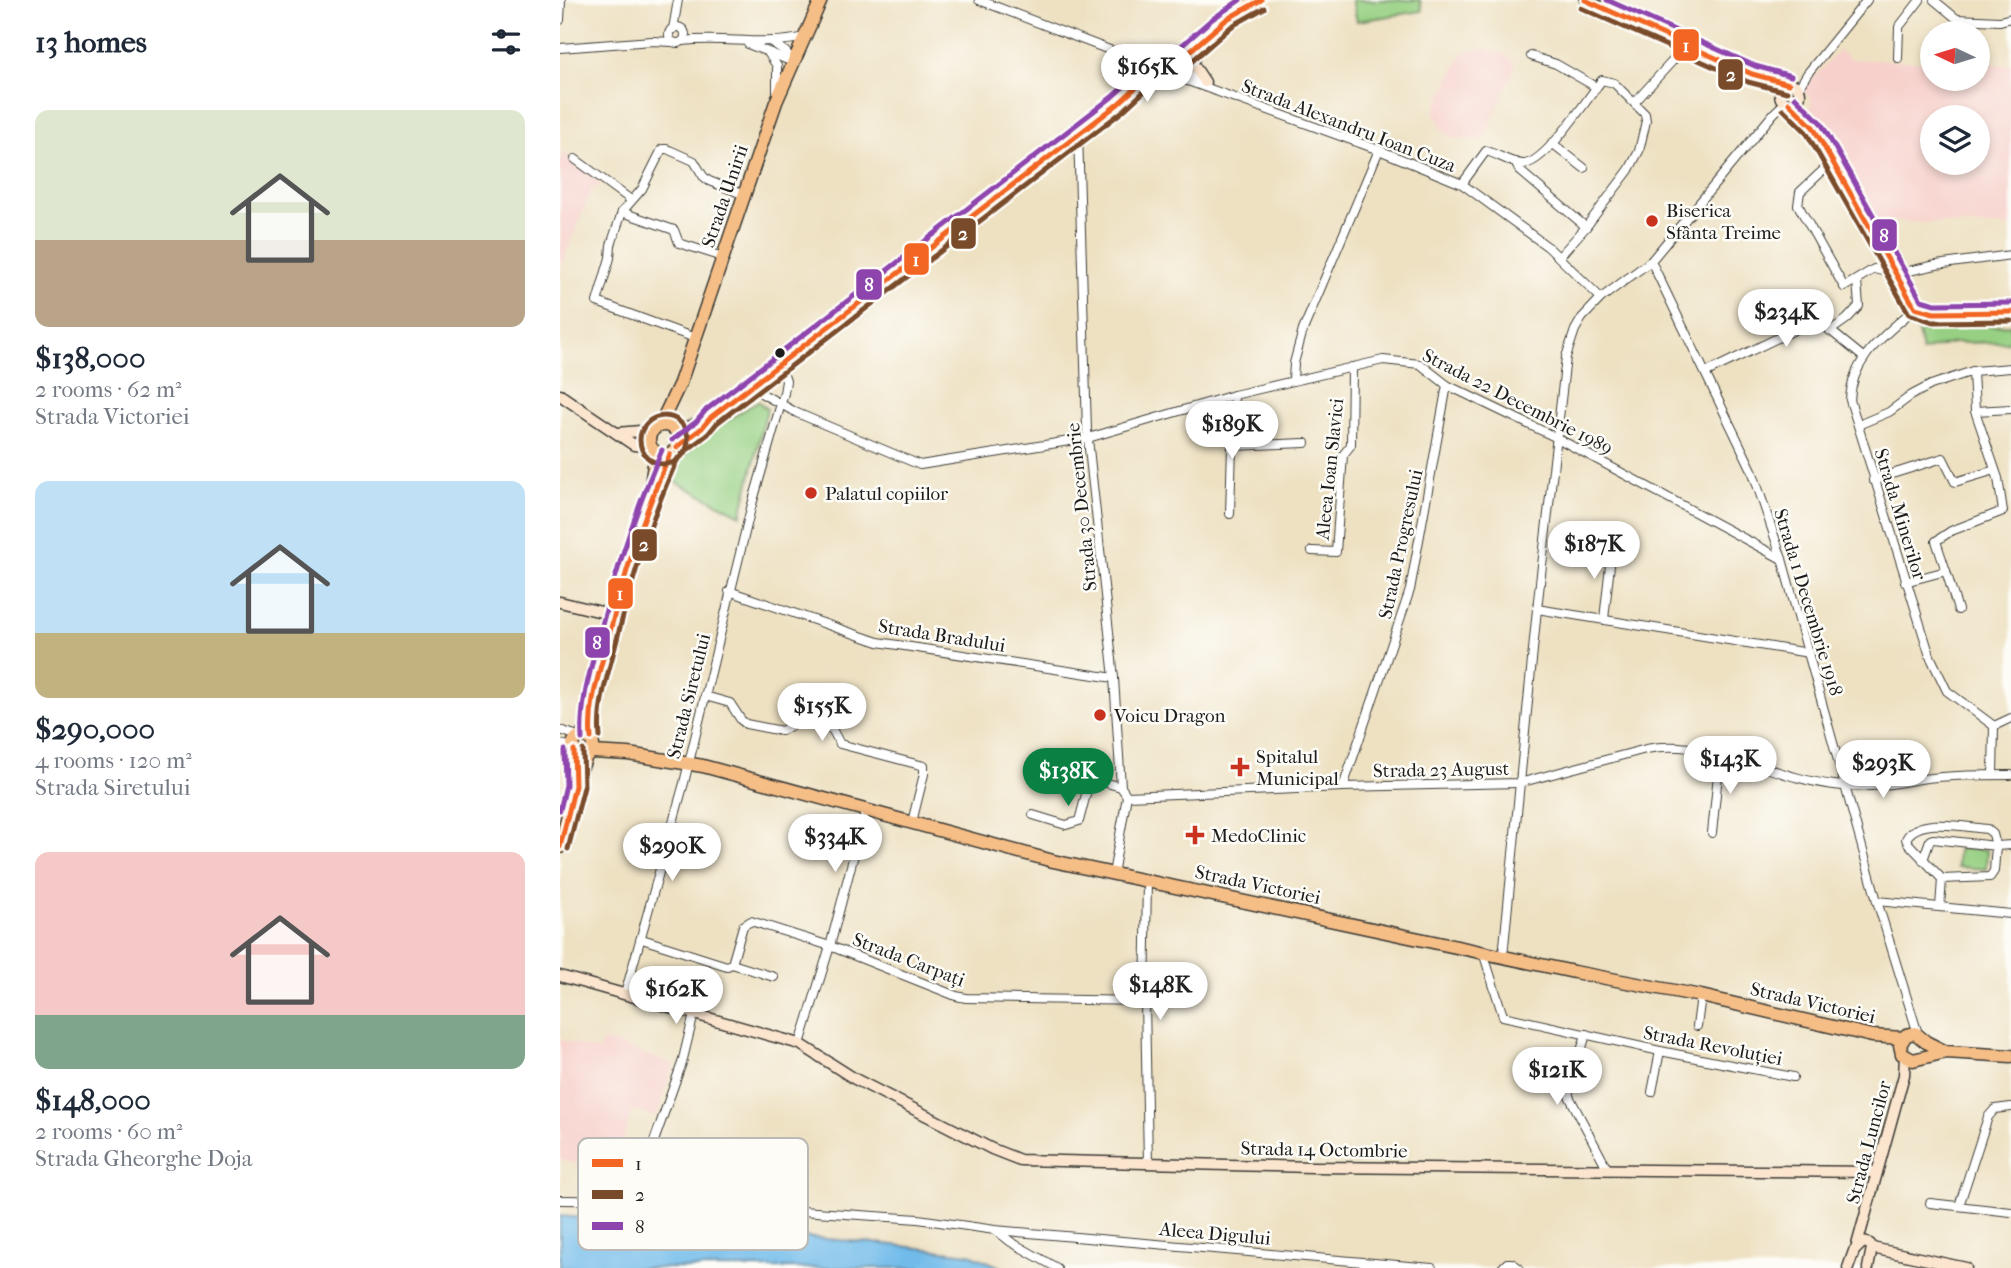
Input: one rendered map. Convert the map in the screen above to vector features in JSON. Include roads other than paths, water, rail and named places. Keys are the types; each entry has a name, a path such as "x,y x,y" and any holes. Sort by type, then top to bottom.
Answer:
{"main road":[{"name":"Strada Unirii","path":"560,847 575,786 581,745 614,615 649,497 654,450 649,439 665,428 776,102 821,0"},
{"path":"1157,68 1175,65 1213,29 1251,2 1261,0"},
{"path":"1586,0 1752,74 1789,95 1813,127 1915,308 1934,313 2011,312"},
{"path":"560,395 634,445 673,451 702,428 711,417 1118,104 1157,68 1175,65 1213,29"},
{"path":"1198,46 1193,64 1205,82"},
{"path":"617,433 691,426 711,417"},
{"name":"Strada Unirii","path":"649,497 679,438 665,428"},
{"path":"560,602 614,615"},
{"name":"Strada Victoriei","path":"581,745 737,774 1024,855 1701,996 1913,1046 1946,1052 2011,1056"},
{"name":"Strada 14 Octombrie","path":"561,976 800,1044 855,1079 1009,1158 1148,1164 1877,1172"},
{"name":"Strada Luncilor","path":"1866,1245 1865,1218 1913,1046"},
{"path":"1866,1245 1966,1268"},
{"path":"1866,1245 1869,1266"},
{"path":"1848,1268 1866,1245"},
{"path":"1869,1266 1877,1258 1895,1252"}],"street":[{"path":"560,20 561,0"},
{"path":"677,34 678,0"},
{"path":"979,0 1157,68"},
{"path":"1503,956 1537,609 1566,357 1578,323 1601,298 1651,261 1867,0"},
{"path":"1898,58 1899,27 1920,0"},
{"path":"1934,0 1957,19 2000,21 2011,18"},
{"path":"560,48 652,41 677,34 742,42 804,37"},
{"path":"769,41 786,52 793,62"},
{"path":"742,42 793,62"},
{"path":"1635,102 1688,45"},
{"path":"767,51 773,58 778,74 776,102"},
{"path":"1531,56 1556,64 1596,87"},
{"name":"Strada Alexandru Ioan Cuza","path":"1175,65 1205,82 1213,91"},
{"name":"Strada Alexandru Ioan Cuza","path":"1175,65 1213,91 1380,150 1462,184 1559,257 1601,298"},
{"path":"1462,184 1486,151 1515,162 1527,164 1533,161 1552,143 1602,80 1610,81 1645,114 1646,121 1636,160 1586,227 1559,257"},
{"name":"Strada 30 Decembrie","path":"1078,133 1088,438 1114,678 1121,788"},
{"path":"1552,143 1584,168"},
{"path":"695,338 597,302 622,212 642,190 662,149 694,161 709,181 745,195"},
{"path":"1293,380 1303,330 1380,150"},
{"path":"575,159 631,200"},
{"path":"1515,162 1519,170 1586,227"},
{"path":"1832,162 1800,192 1798,205 1844,287 1874,269 1895,274 1936,265 2011,255"},
{"path":"622,212 674,230 679,243 723,257"},
{"name":"Strada 1 Decembrie 1918","path":"1651,261 1707,372 1752,470 1782,559 1909,1007 1913,1046"},
{"path":"1830,331 1859,306 1857,281"},
{"name":"Strada Minerilor","path":"1915,308 1863,357 1851,389 1850,400 1930,656 1947,691 1994,726"},
{"path":"1707,372 1811,322 1821,323 1863,357"},
{"name":"Strada 22 Decembrie 1989","path":"750,387 780,405 920,465 1088,438 1234,395 1383,360 1420,364 1447,384 1557,438 1782,559"},
{"path":"780,364 786,381 780,405"},
{"name":"Aleea Ioan Slavici","path":"1312,551 1336,552 1343,455 1351,445 1352,367"},
{"path":"1858,425 1889,412 1931,385 1973,372 2011,368"},
{"path":"1958,610 1936,541 1951,531 2003,512 1995,470 1975,411 1973,372"},
{"name":"Strada Progresului","path":"1343,787 1410,590 1447,384"},
{"path":"1230,514 1234,395"},
{"name":"Strada Siretului","path":"625,995 688,764 729,591 780,405"},
{"path":"1975,411 2011,409"},
{"name":"Aleea Ioan Slavici","path":"1232,446 1306,443"},
{"path":"1873,480 1943,458 1955,482 1995,470"},
{"path":"1604,619 1612,547"},
{"path":"1905,582 1946,572"},
{"name":"Strada Bradului","path":"729,591 878,642 1114,678"},
{"path":"1537,609 1809,653"},
{"path":"705,695 730,703 741,720 747,724 782,731 798,721 804,721 832,729 840,744 924,766 912,822"},
{"path":"1993,775 1994,726 2011,718"},
{"name":"Strada Victoriei","path":"560,730 581,745"},
{"name":"Strada 23 August","path":"1127,796 1520,783 1658,747 1698,750 1828,784 1846,786 2011,775"},
{"path":"1712,833 1720,755"},
{"path":"1052,768 1121,788 1127,796 1114,874"},
{"name":"Strada 23 August","path":"1843,771 1884,774 1914,780"},
{"path":"1033,815 1066,825 1079,821 1090,779"},
{"path":"800,1044 830,946 866,809"},
{"path":"1922,825 1987,829 1993,834 1996,846 1994,871 1990,877 1942,879 1906,839 1910,832 1922,825"},
{"path":"1923,860 1930,840 1933,839 1996,846 2011,845"},
{"path":"1940,907 1942,879"},
{"path":"1147,881 1145,1001 1148,1164"},
{"path":"1877,901 2011,914"},
{"name":"Strada Carpați","path":"732,964 743,926 751,921 830,946 956,996 1145,1001"},
{"path":"642,939 723,966 732,964 774,977"},
{"name":"Strada Revoluției","path":"1483,952 1503,1016 1793,1077"},
{"path":"1697,1026 1701,996"},
{"path":"655,1138 682,1063 694,1014"},
{"path":"1586,1034 1580,1058 1569,1083 1569,1096 1608,1170"},
{"path":"1652,1092 1660,1051"},
{"path":"1959,1206 1981,1131 1988,1117 1995,1109 2011,1107"},
{"name":"Aleea Digului","path":"560,1200 578,1200"},
{"path":"1930,1203 2011,1212"},
{"name":"Aleea Digului","path":"808,1212 918,1219 995,1230 1432,1268"},
{"name":"Aleea Digului","path":"995,1230 1056,1268"},
{"path":"1501,1268 1507,1263 1519,1267"}],"water":[{"path":"560,1216 578,1218 578,1250 808,1250 808,1237 970,1254 1003,1268 560,1268"}],"place":[{"name":"Biserica Sfânta Treime","path":"1652,221"},
{"name":"Palatul copiilor","path":"811,493"},
{"name":"Voicu Dragon","path":"1100,715"},
{"name":"Spitalul Municipal","path":"1240,767"},
{"name":"MedoClinic","path":"1195,835"}]}
